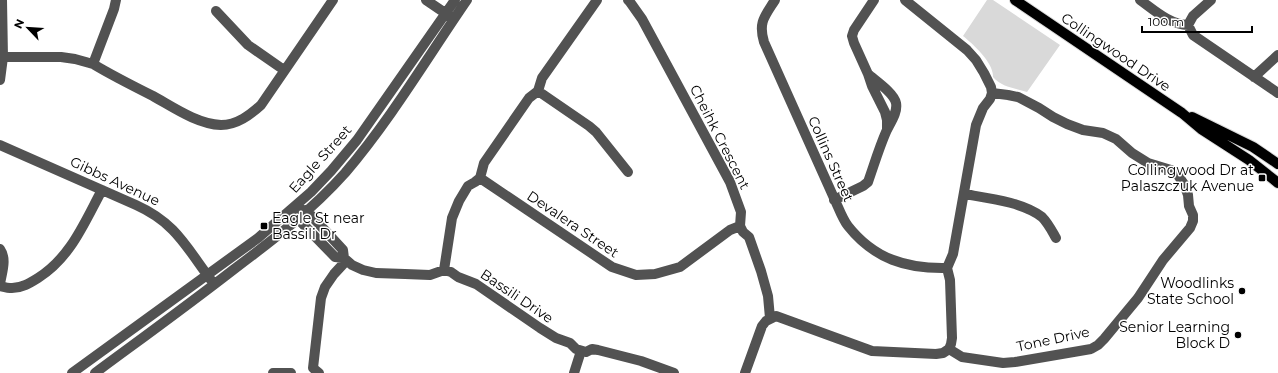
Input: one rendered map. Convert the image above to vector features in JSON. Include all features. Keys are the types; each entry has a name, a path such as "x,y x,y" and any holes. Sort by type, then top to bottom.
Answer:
{"main road":[{"name":"Collingwood Drive","path":"1015,0 1182,112 1201,128 1249,160 1278,183"},
{"name":"Collingwood Drive","path":"1182,112 1253,147 1278,164"}],"street":[{"path":"0,80 3,57 2,0"},
{"path":"93,64 116,0"},
{"path":"3,57 61,57 93,64 196,119 223,125 233,123 252,114 261,105 333,0"},
{"path":"426,0 450,16"},
{"name":"Eagle Street","path":"95,373 268,244 307,211 344,174 409,87 450,16 455,0"},
{"name":"Eagle Street","path":"72,373 258,238 311,192 357,140 450,16 468,0"},
{"path":"294,208 298,219 335,257 345,260 363,270 376,273 430,275 444,270 452,218 459,201 468,186 480,178 484,163 528,98 538,91 542,78 594,2 597,0"},
{"name":"Cheihk Crescent","path":"628,0 642,18 730,182 741,212 740,226"},
{"name":"Collins Street","path":"775,0 762,23 761,32 764,42 834,200 847,225 863,244 882,256 910,266 947,268"},
{"path":"874,0 854,30 852,36 872,86 885,112 887,131"},
{"path":"745,373 762,326 766,320 776,316 872,352 943,354 949,349 952,338 950,280 947,268 953,254 976,125 983,108 990,99 992,93 991,87 984,73 976,60 967,50 905,0"},
{"path":"1140,0 1172,22 1183,25 1188,24"},
{"path":"1188,24 1193,16 1211,0"},
{"path":"216,11 248,45 284,70"},
{"path":"1188,24 1193,35 1198,39 1278,93"},
{"path":"1254,77 1278,55"},
{"path":"834,200 868,182 887,131 892,122 896,108 896,102 891,94 868,74"},
{"path":"538,91 596,132 628,172"},
{"name":"Tone Drive","path":"949,349 962,358 1003,363 1091,349 1104,339 1138,298 1163,260 1190,228 1193,221 1193,215 1184,184 1177,174 1171,170 1148,162 1132,153 1116,139 1103,132 1083,130 1067,124 1018,97 992,93"},
{"name":"Gibbs Avenue","path":"0,145 148,210 162,220 178,235 214,285"},
{"name":"Devalera Street","path":"480,178 612,267 636,275 655,274 680,267 730,230 740,226"},
{"path":"0,249 4,260 0,285 12,288 27,285 61,260 72,246 102,190"},
{"path":"964,194 1012,203 1028,210 1042,217 1050,226 1056,238"},
{"path":"294,208 307,211 343,250 345,260 325,287 321,298 312,371"},
{"path":"740,226 743,232 749,237 761,271 768,296 770,318"},
{"name":"Bassili Drive","path":"444,270 476,284 540,328 581,351"},
{"path":"574,373 581,351 586,352 592,349 641,361 674,373"},
{"path":"274,373 291,373"}],"shaded area":[{"path":"987,0 993,0 1060,45 1027,92 1008,87 996,80 993,77 987,60 963,36"}],"place":[{"name":"Collingwood Dr at Palaszczuk Avenue","path":"1262,178"},
{"name":"Eagle St near Bassili Dr","path":"264,226"},
{"name":"Woodlinks State School","path":"1242,291"},
{"name":"Senior Learning Block D","path":"1238,335"}]}
